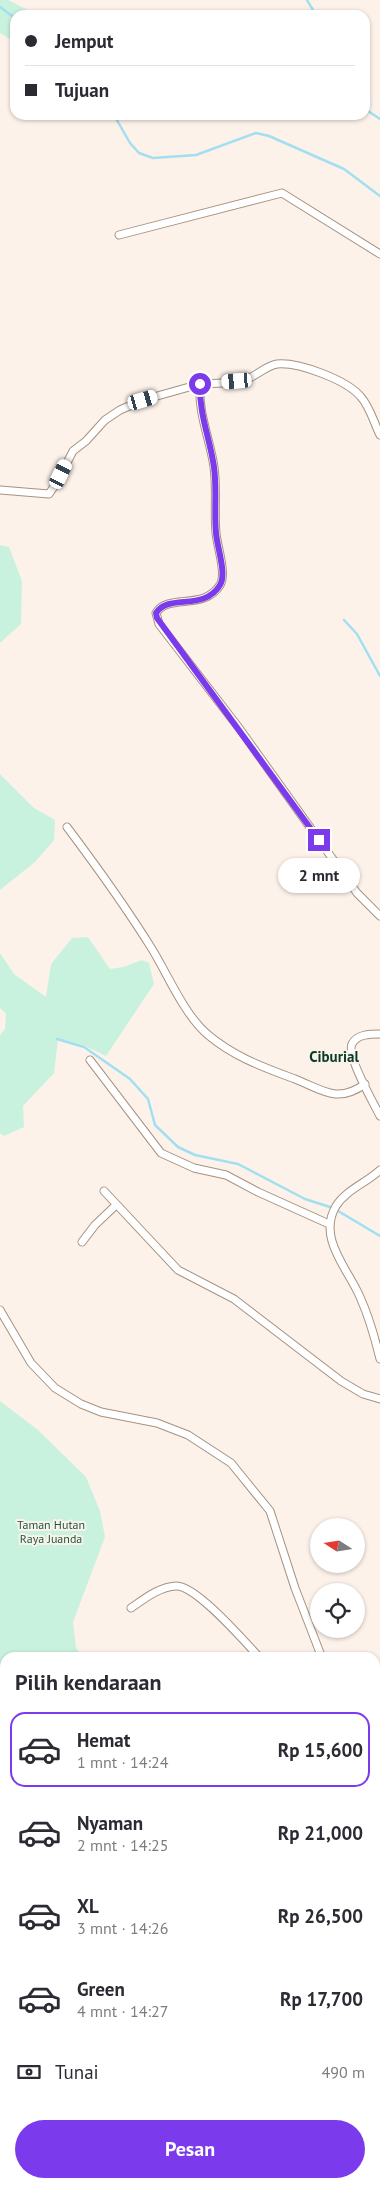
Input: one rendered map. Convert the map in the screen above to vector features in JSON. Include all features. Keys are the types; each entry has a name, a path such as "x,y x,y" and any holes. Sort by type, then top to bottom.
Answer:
{"street":[{"path":"119,235 282,193 380,254"},
{"path":"0,490 49,494 72,451 86,441 104,420 120,410 143,400 200,384 237,381 251,377 263,369 276,364 304,368 343,383 356,392 368,408 380,435"},
{"path":"200,384 200,413 214,468 216,532 223,578 218,588 208,597 200,601 178,602 160,608 156,613 157,618 356,893 380,916"},
{"path":"68,827 106,879 152,948 192,1015 207,1034 227,1049 260,1067 320,1090 338,1095 346,1094 365,1084"},
{"path":"380,1034 361,1036 350,1046 355,1065 380,1116"},
{"path":"90,1060 166,1157 194,1168 226,1175 258,1192 329,1224"},
{"path":"380,1170 346,1194 330,1216 329,1224 334,1248 360,1297 371,1323 380,1359"},
{"path":"104,1191 139,1226 178,1270 234,1300 341,1381 363,1394 380,1399"},
{"path":"82,1242 95,1225 116,1205"},
{"path":"0,1310 31,1363 55,1388 81,1404 100,1412 156,1423 188,1435 231,1463 270,1511 295,1588 320,1652"},
{"path":"131,1608 162,1589 177,1586 185,1588 201,1598 254,1652"}],"green space":[{"path":"0,0 8,0 28,10 10,10 10,39 0,33"},
{"path":"0,545 9,547 22,581 21,624 0,643"},
{"path":"0,774 34,808 55,820 54,840 35,862 0,890"},
{"path":"88,937 110,969 123,967 142,960 149,963 154,984 106,1056 83,1045 58,1039 54,1073 23,1106 24,1127 4,1136 0,1133 0,1035 5,1029 6,1014 0,1008 0,953 14,974 46,997 51,964 72,938"},
{"name":"Taman Hutan Raya Juanda","path":"0,1401 38,1430 86,1477 100,1511 105,1537 73,1622 76,1648 79,1652 0,1652"}],"waterway":[{"path":"307,0 313,10"},
{"path":"0,7 10,14"},
{"path":"370,112 380,119"},
{"path":"117,120 130,143 139,153 153,158 196,155 256,133 269,136 344,169 380,196"},
{"path":"344,620 357,634 380,676"},
{"path":"57,1039 84,1047 130,1079 148,1099 155,1125 178,1147 195,1155 238,1164 305,1199 333,1208 380,1236"}],"district":[{"name":"Ciburial","path":"334,1057"}],"route":[{"path":"200,384 200,413 214,468 216,532 223,578 215,592 208,597 200,601 178,602 160,608 156,613 157,618 159,624 239,728 319,840"}]}
